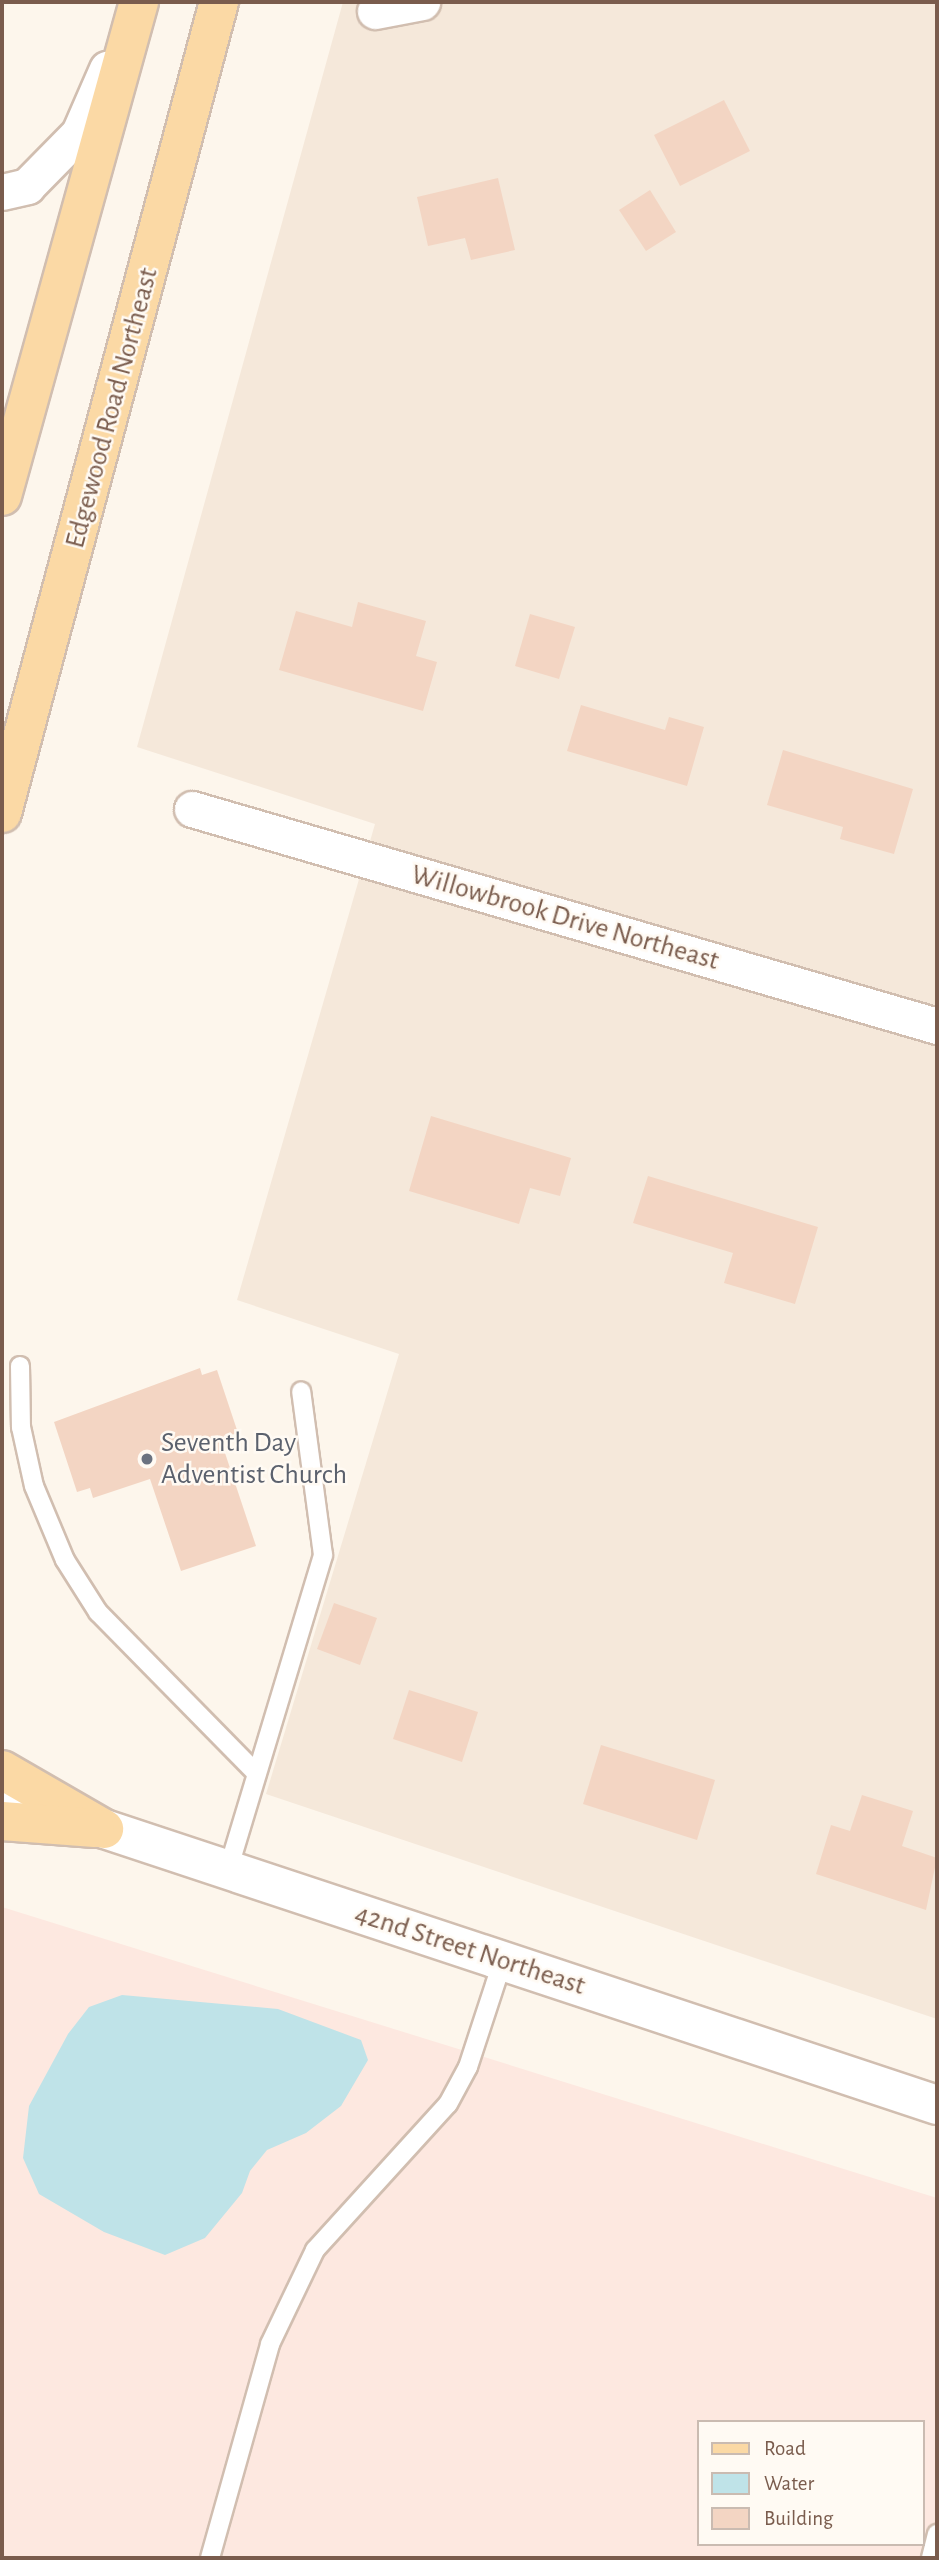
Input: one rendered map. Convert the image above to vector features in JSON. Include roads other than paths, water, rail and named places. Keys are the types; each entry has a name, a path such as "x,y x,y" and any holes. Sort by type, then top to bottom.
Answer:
{"main road":[{"path":"2,496 138,2"},
{"name":"Edgewood Road Northeast","path":"2,813 219,2"},
{"path":"2,1770 104,1829"},
{"path":"2,1821 104,1829"}],"street":[{"path":"2,192 27,186 79,133 138,2"},
{"path":"375,11 422,2"},
{"name":"Willowbrook Drive Northeast","path":"192,809 937,1026"},
{"name":"42nd Street Northeast","path":"2,1795 937,2105"}],"lane":[{"path":"20,1366 20,1427 34,1486 65,1560 98,1612 255,1772"},
{"path":"228,1870 255,1772 323,1555 301,1391"},
{"path":"210,2558 270,2344 314,2250 448,2104 468,2067 503,1961"},
{"path":"931,2558 937,2534"}],"water":[{"path":"122,1995 278,2009 361,2040 368,2060 341,2106 306,2133 267,2150 250,2171 242,2193 205,2238 165,2255 104,2232 39,2194 23,2158 29,2106 68,2034 89,2007"}],"place":[{"name":"Seventh Day Adventist Church","path":"147,1459"}]}
